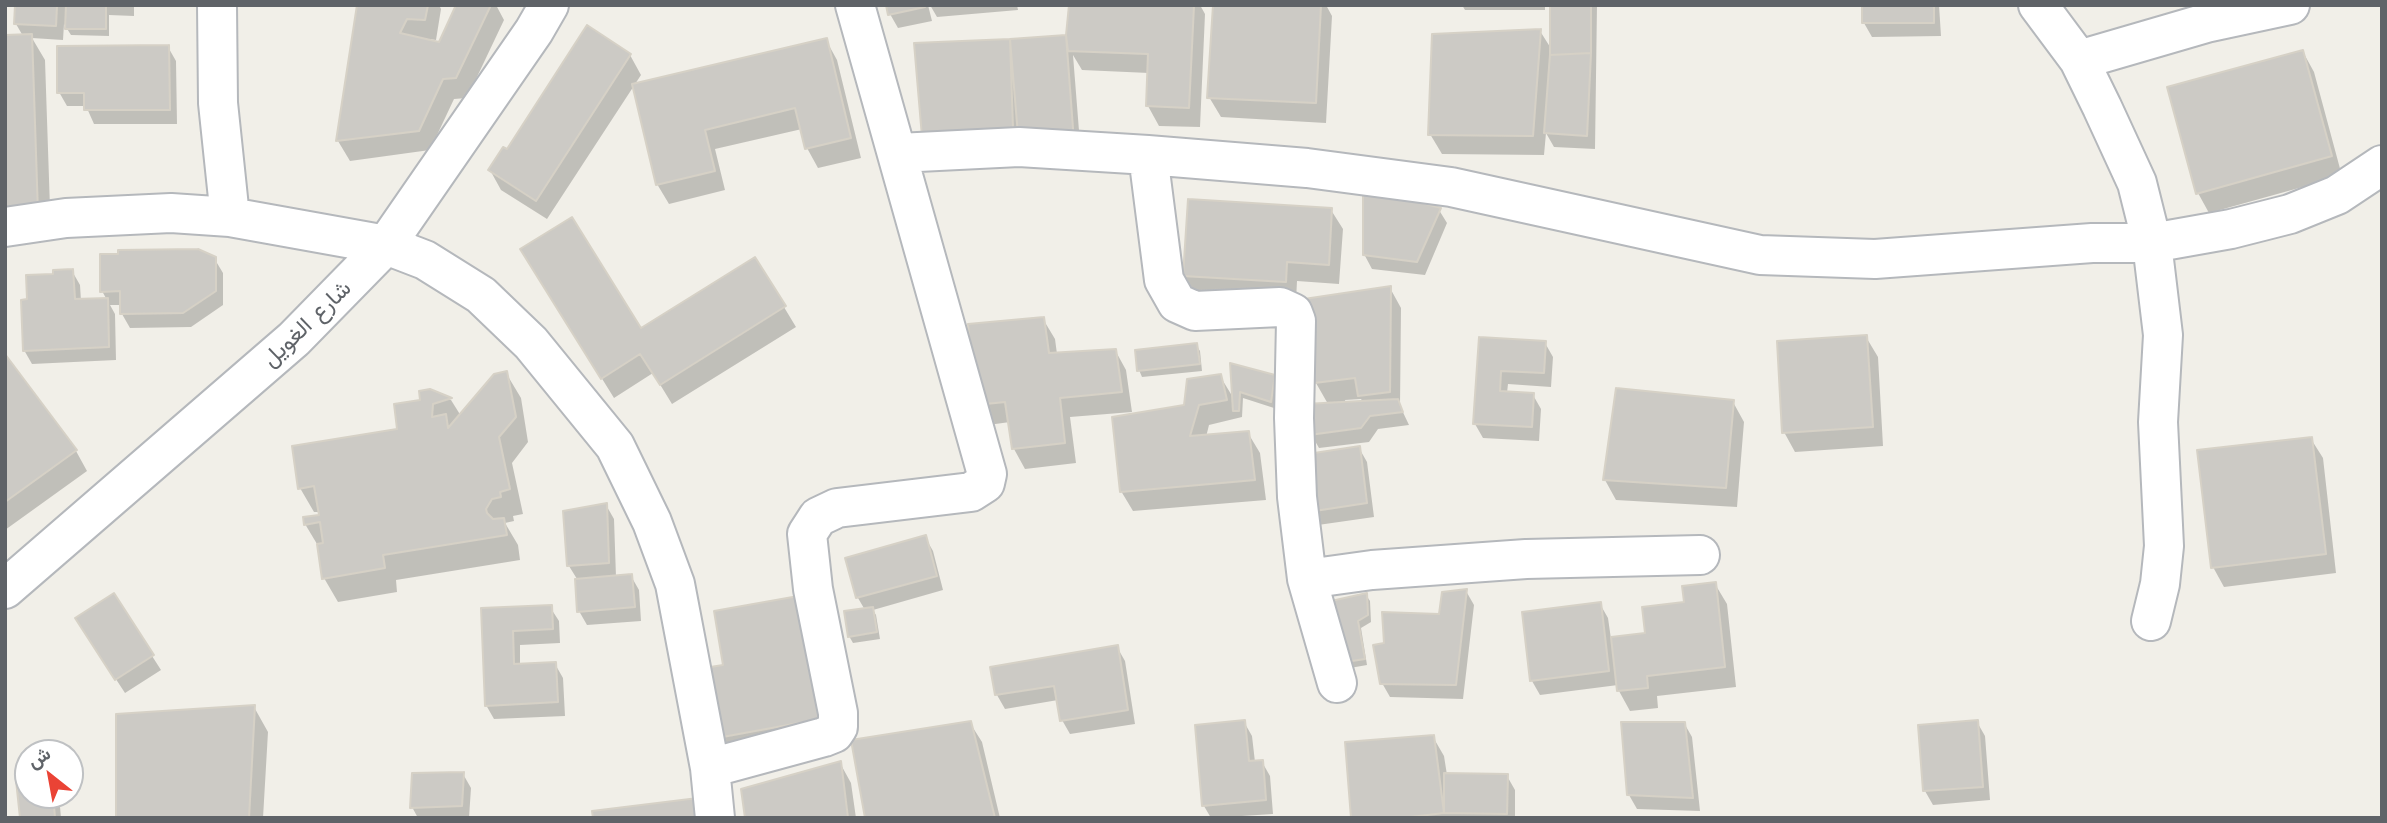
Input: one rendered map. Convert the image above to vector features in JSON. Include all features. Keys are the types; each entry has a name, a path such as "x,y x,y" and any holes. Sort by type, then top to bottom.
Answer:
{"street":[{"path":"217,5 218,103 230,217"},
{"name":"شارع الغويل","path":"5,589 294,339 386,245 534,31 549,5"},
{"path":"710,768 824,737 834,733 838,727 838,713 813,589 807,534 818,517 837,508 971,492 985,483 987,474 855,5"},
{"path":"2038,5 2079,60 2137,183 2152,243 2163,335 2158,422 2164,546 2160,584 2151,621"},
{"path":"2079,60 2206,23 2290,5"},
{"path":"898,153 1018,146 1307,168 1451,187 1760,254 1875,259 2092,243 2152,243 2231,229 2290,214 2337,195 2382,165"},
{"path":"1148,155 1164,280 1177,303 1195,311 1280,307 1293,313 1296,321 1294,418 1297,497 1307,579 1337,683"},
{"path":"5,226 66,218 171,212 230,217 386,245 425,260 481,295 531,343 615,446 652,522 675,584 710,768 715,818"},
{"path":"1307,579 1372,570 1526,559 1700,555"}],"building":[{"path":"15,5 57,5 56,26 14,24"},
{"path":"357,5 428,5 425,20 407,19 400,33 439,42 456,5 491,5 456,78 443,79 419,131 336,141"},
{"path":"886,5 924,5 925,7 888,15"},
{"path":"1069,5 1194,5 1189,108 1146,106 1148,54 1068,51 1066,35"},
{"path":"1213,5 1321,5 1316,103 1207,98"},
{"path":"1550,5 1591,5 1591,53 1550,55"},
{"path":"1862,5 1934,5 1934,23 1862,23"},
{"path":"66,6 106,6 106,29 65,29"},
{"path":"587,25 631,54 536,201 488,170 503,147 507,149"},
{"path":"1541,29 1533,136 1428,135 1432,34"},
{"path":"32,34 38,214 5,215 5,35"},
{"path":"1066,35 1074,142 1019,147 1010,39"},
{"path":"827,38 851,138 805,149 795,108 705,130 715,171 656,185 632,84"},
{"path":"1010,39 1013,129 922,137 914,43"},
{"path":"169,45 170,110 84,110 84,93 57,93 57,46"},
{"path":"2303,50 2332,156 2196,194 2167,87"},
{"path":"1591,53 1587,136 1544,133 1550,55"},
{"path":"1363,187 1441,208 1417,262 1363,255"},
{"path":"1188,199 1332,208 1329,265 1287,262 1286,282 1183,276"},
{"path":"572,217 641,328 755,257 786,306 660,385 640,354 601,379 520,249"},
{"path":"198,249 216,257 216,291 183,313 120,314 120,291 100,292 100,254 118,254 118,250"},
{"path":"73,269 75,299 108,298 109,347 23,351 21,300 27,299 26,275 53,274 53,270"},
{"path":"1391,286 1390,392 1358,396 1355,378 1314,383 1304,299"},
{"path":"1044,317 1049,353 1116,349 1122,392 1060,398 1065,443 1012,449 1005,402 975,405 968,324"},
{"path":"1867,335 1873,427 1782,433 1777,341"},
{"path":"1479,337 1546,341 1544,373 1501,371 1500,391 1534,393 1532,427 1473,424"},
{"path":"1197,343 1200,364 1137,371 1135,350"},
{"path":"5,354 77,450 5,502"},
{"path":"1230,363 1275,375 1271,402 1240,392 1239,411 1233,411"},
{"path":"507,371 516,417 499,437 510,489 500,492 501,497 492,499 486,509 493,519 504,518 507,535 383,555 385,568 322,579 317,544 323,543 320,522 304,525 303,517 319,515 314,486 298,489 292,446 397,429 394,404 420,400 419,391 430,389 452,398 433,404 432,417 446,414 448,428 494,374"},
{"path":"1221,374 1227,400 1199,405 1190,436 1249,431 1255,480 1120,492 1112,417 1184,405 1187,379"},
{"path":"1616,388 1734,400 1726,488 1603,480"},
{"path":"1398,399 1403,412 1370,416 1361,428 1309,435 1305,404"},
{"path":"2312,437 2326,554 2211,568 2197,450"},
{"path":"1360,446 1367,503 1308,512 1301,455"},
{"path":"607,503 609,563 567,566 563,511"},
{"path":"926,535 937,576 856,598 845,558"},
{"path":"632,574 635,607 577,612 575,579"},
{"path":"1716,582 1725,667 1647,676 1648,688 1617,691 1611,637 1645,633 1642,607 1684,602 1682,586"},
{"path":"1467,589 1456,685 1380,684 1373,645 1384,643 1382,612 1439,614 1442,592"},
{"path":"114,593 154,655 115,680 75,618"},
{"path":"1367,593 1368,615 1358,621 1365,659 1345,662 1331,601"},
{"path":"804,595 826,718 717,738 704,668 723,665 714,611"},
{"path":"1601,602 1609,671 1530,681 1522,612"},
{"path":"552,605 553,629 513,631 514,664 556,662 558,702 485,706 481,608"},
{"path":"873,607 877,632 848,637 844,611"},
{"path":"1118,645 1128,710 1060,721 1054,686 995,695 990,667"},
{"path":"255,705 249,818 116,818 116,714"},
{"path":"1245,720 1249,761 1263,760 1266,800 1202,806 1195,725"},
{"path":"1978,720 1983,787 1923,791 1918,725"},
{"path":"971,721 995,818 865,818 851,740"},
{"path":"1621,722 1685,722 1693,798 1627,795"},
{"path":"1434,735 1444,813 1402,818 1351,818 1345,742"},
{"path":"841,761 848,818 745,818 741,789"},
{"path":"464,772 462,806 410,808 412,773"},
{"path":"1444,773 1508,774 1507,814 1444,813"},
{"path":"698,798 701,818 593,818 592,811"},
{"path":"19,809 54,809 55,818 20,818"}]}
